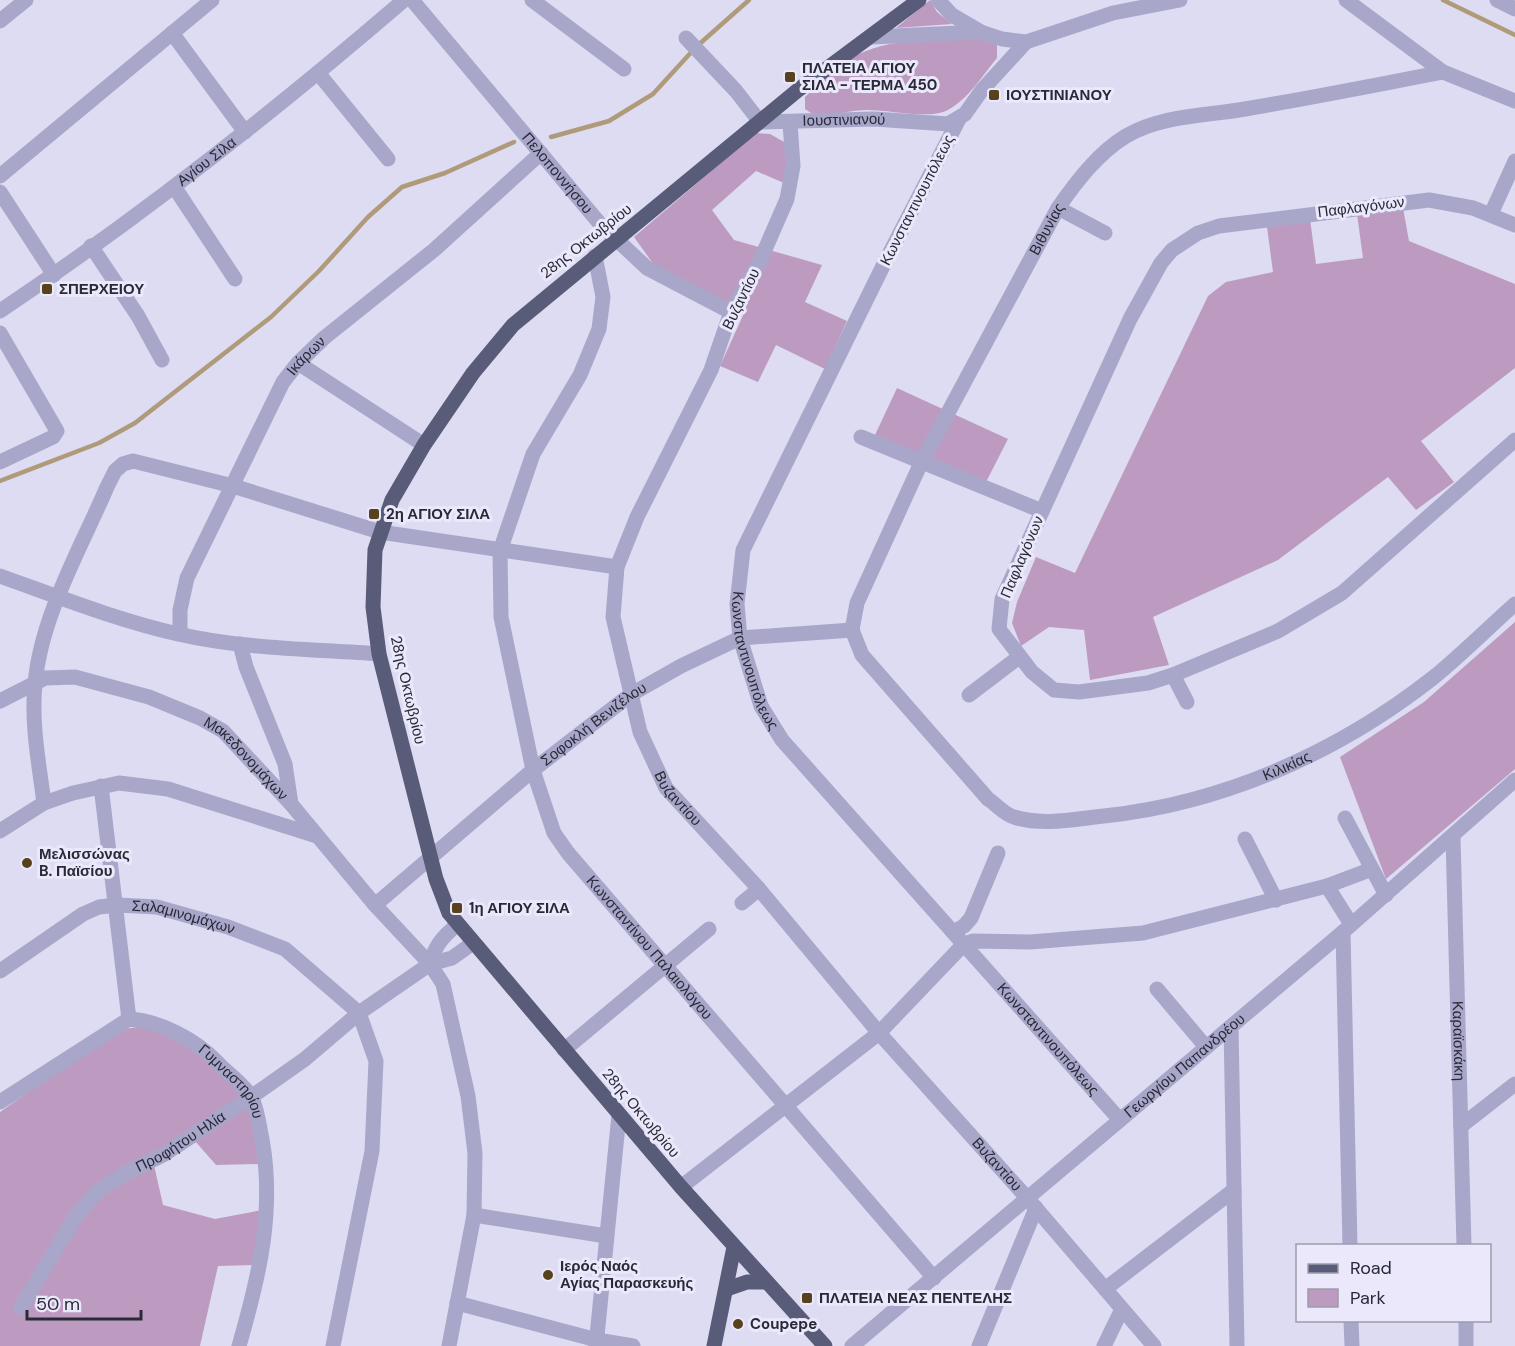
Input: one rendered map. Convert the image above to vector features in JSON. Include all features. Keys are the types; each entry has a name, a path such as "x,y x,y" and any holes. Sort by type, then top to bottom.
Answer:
{"main road":[{"name":"28ης Οκτωβρίου","path":"825,1346 681,1187 457,926 445,905 431,858 379,654 372,582 380,532 392,500 424,446 483,358 502,336 535,305 798,90 919,0"},
{"path":"714,1346 734,1247"},
{"path":"727,1289 747,1282 766,1282"}],"street":[{"path":"0,21 26,0"},
{"path":"0,176 212,0"},
{"name":"Αγίου Σίλα","path":"0,311 175,188 318,74 404,0"},
{"name":"Πελοποννήσου","path":"412,0 601,225 647,268 731,312"},
{"path":"532,0 624,69"},
{"path":"938,0 952,15 981,32 1002,39 1026,42 1113,13 1180,0"},
{"path":"1346,0 1443,72 1515,101"},
{"path":"1497,0 1515,9"},
{"path":"872,37 981,32"},
{"path":"172,33 245,132"},
{"path":"686,38 760,122"},
{"name":"Κωνσταντινουπόλεως","path":"1026,42 959,119 883,266 743,550 737,604 740,638 761,706 782,740 1120,1120"},
{"name":"Βιθυνίας","path":"852,630 857,603 921,464 1058,208 1074,184 1104,154 1125,137 1162,121 1280,103 1443,72"},
{"path":"318,74 388,159"},
{"name":"Ιουστινιανού","path":"760,122 874,119 929,124"},
{"name":"Κωνσταντινουπόλεως","path":"929,124 948,124 959,119"},
{"name":"Βυζαντίου","path":"790,123 793,166 788,199 760,261 731,312 711,370 637,517 617,567 613,617 640,732 666,788 759,889 879,1033 1032,1204 1154,1346"},
{"name":"Ικάρων","path":"180,634 180,610 187,578 283,382 298,363 324,338 434,250 542,153"},
{"path":"1491,214 1515,161"},
{"path":"175,188 236,279"},
{"path":"0,192 54,275"},
{"name":"Παφλαγόνων","path":"1515,225 1491,214 1455,203 1429,200 1219,226 1198,232 1172,250 1161,263 1130,319 1042,511 1002,599 999,629 1019,657 1054,690 1079,692 1148,683 1173,675 1278,631 1342,592 1515,440"},
{"path":"1058,208 1105,232"},
{"path":"91,246 138,316 162,360"},
{"name":"Κωνσταντίνου Παλαιολόγου","path":"595,256 603,297 599,329 580,375 533,454 500,551 501,617 533,770 554,833 784,1106 934,1278"},
{"path":"0,333 57,430 53,437 0,462"},
{"path":"298,363 424,446"},
{"path":"861,437 921,464 1042,511"},
{"path":"44,803 36,739 35,683 41,650 60,598 107,488 115,471 123,464 133,461 233,486 380,532 617,567"},
{"path":"0,576 60,598 180,634 240,644 379,654"},
{"name":"Κιλικίας","path":"852,630 862,655 988,799 1012,817 1046,822 1116,814 1223,793 1316,753 1361,729 1432,678 1515,604"},
{"name":"Σοφοκλή Βενιζέλου","path":"375,905 533,770 630,694 681,666 740,638 852,630"},
{"path":"240,644 254,687 285,764 291,804"},
{"path":"969,695 1019,657"},
{"path":"1173,675 1187,702"},
{"name":"Μακεδονομάχων","path":"0,701 35,683 60,676 75,677 149,697 200,718 223,731 291,804 375,905 430,964 443,984 468,1096 475,1153 474,1215 449,1346"},
{"name":"Γεωργίου Παπανδρέου","path":"852,1346 934,1278 1032,1204 1120,1120 1386,895 1515,780"},
{"path":"0,831 44,803 118,783 168,789 319,837"},
{"path":"0,1102 129,1019 101,786"},
{"path":"1345,818 1386,895"},
{"name":"Καραϊσκάκη","path":"1453,837 1464,1244"},
{"path":"1245,839 1276,900"},
{"path":"953,932 964,926 971,918 998,853"},
{"path":"681,1187 879,1033 964,944 973,941 1030,942 1143,933 1327,886 1371,869"},
{"path":"1327,886 1347,928 1350,1244"},
{"path":"742,903 759,889"},
{"name":"Σαλαμινομάχων","path":"0,971 83,914 99,907 117,905 178,912 228,927 285,949 359,1013"},
{"name":"Προφήτου Ηλία","path":"430,964 434,950 441,939 457,926"},
{"path":"564,1050 709,930"},
{"name":"Προφήτου Ηλία","path":"21,1307 76,1216 98,1191 126,1173 163,1155 251,1097 305,1059 359,1013 430,964 452,958 473,943"},
{"path":"1157,989 1206,1047"},
{"path":"333,1346 372,1151 376,1061 359,1013"},
{"name":"Γυμναστηρίου","path":"129,1019 145,1020 205,1050 251,1097 260,1129 269,1185 267,1223 251,1303 239,1346"},
{"path":"1231,1027 1237,1346"},
{"path":"1461,1126 1515,1084"},
{"path":"597,1343 619,1115"},
{"path":"1105,1290 1234,1191"},
{"path":"979,1346 1032,1204"},
{"path":"474,1215 606,1236"},
{"path":"457,1303 597,1343 633,1346"},
{"path":"1104,1346 1122,1309"},
{"path":"1352,1322 1352,1346"},
{"path":"1466,1322 1466,1346"}],"green space":[{"path":"930,0 937,12 952,24 896,28"},
{"path":"987,39 997,45 997,58 968,94 946,111 919,114 862,110 817,117 805,109 805,97 824,79 852,58 874,48 921,40"},
{"path":"756,133 770,134 786,143 789,160 784,183 756,171 712,210 734,240 822,265 805,302 847,321 825,369 776,345 758,382 720,366 745,311 654,265 634,237"},
{"path":"1403,208 1409,241 1515,284 1515,368 1421,441 1454,482 1416,510 1388,477 1278,560 1153,617 1169,665 1090,680 1084,630 1049,627 1021,646 1012,623 1017,602 1036,557 1075,573 1208,296 1226,282 1273,272 1267,227 1310,219 1316,264 1363,258 1357,214"},
{"path":"897,388 1008,439 986,482 875,435"},
{"path":"1515,622 1515,769 1386,879 1340,757 1424,702"},
{"path":"138,1027 171,1032 197,1044 244,1093 251,1109 260,1164 216,1165 195,1141 154,1165 163,1205 215,1219 262,1210 254,1265 218,1266 200,1346 0,1346 0,1112 117,1030"}],"waterway":[{"path":"551,137 609,121 653,94 696,47 749,0"},
{"path":"1443,0 1515,35"},
{"path":"0,481 99,443 135,423 271,317 319,271 368,217 402,187 445,173 514,142"}],"place":[{"name":"ΠΛΑΤΕΙΑ ΑΓΙΟΥ ΣΙΛΑ - ΤΕΡΜΑ 450","path":"790,77"},
{"name":"ΙΟΥΣΤΙΝΙΑΝΟΥ","path":"994,95"},
{"name":"ΣΠΕΡΧΕΙΟΥ","path":"47,289"},
{"name":"2η ΑΓΙΟΥ ΣΙΛΑ","path":"374,514"},
{"name":"Μελισσώνας B. Παϊσίου","path":"27,863"},
{"name":"1η ΑΓΙΟΥ ΣΙΛΑ","path":"457,908"},
{"name":"Ιερός Ναός Αγίας Παρασκευής","path":"548,1275"},
{"name":"ΠΛΑΤΕΙΑ ΝΕΑΣ ΠΕΝΤΕΛΗΣ","path":"807,1298"},
{"name":"Coupepe","path":"738,1324"}]}
